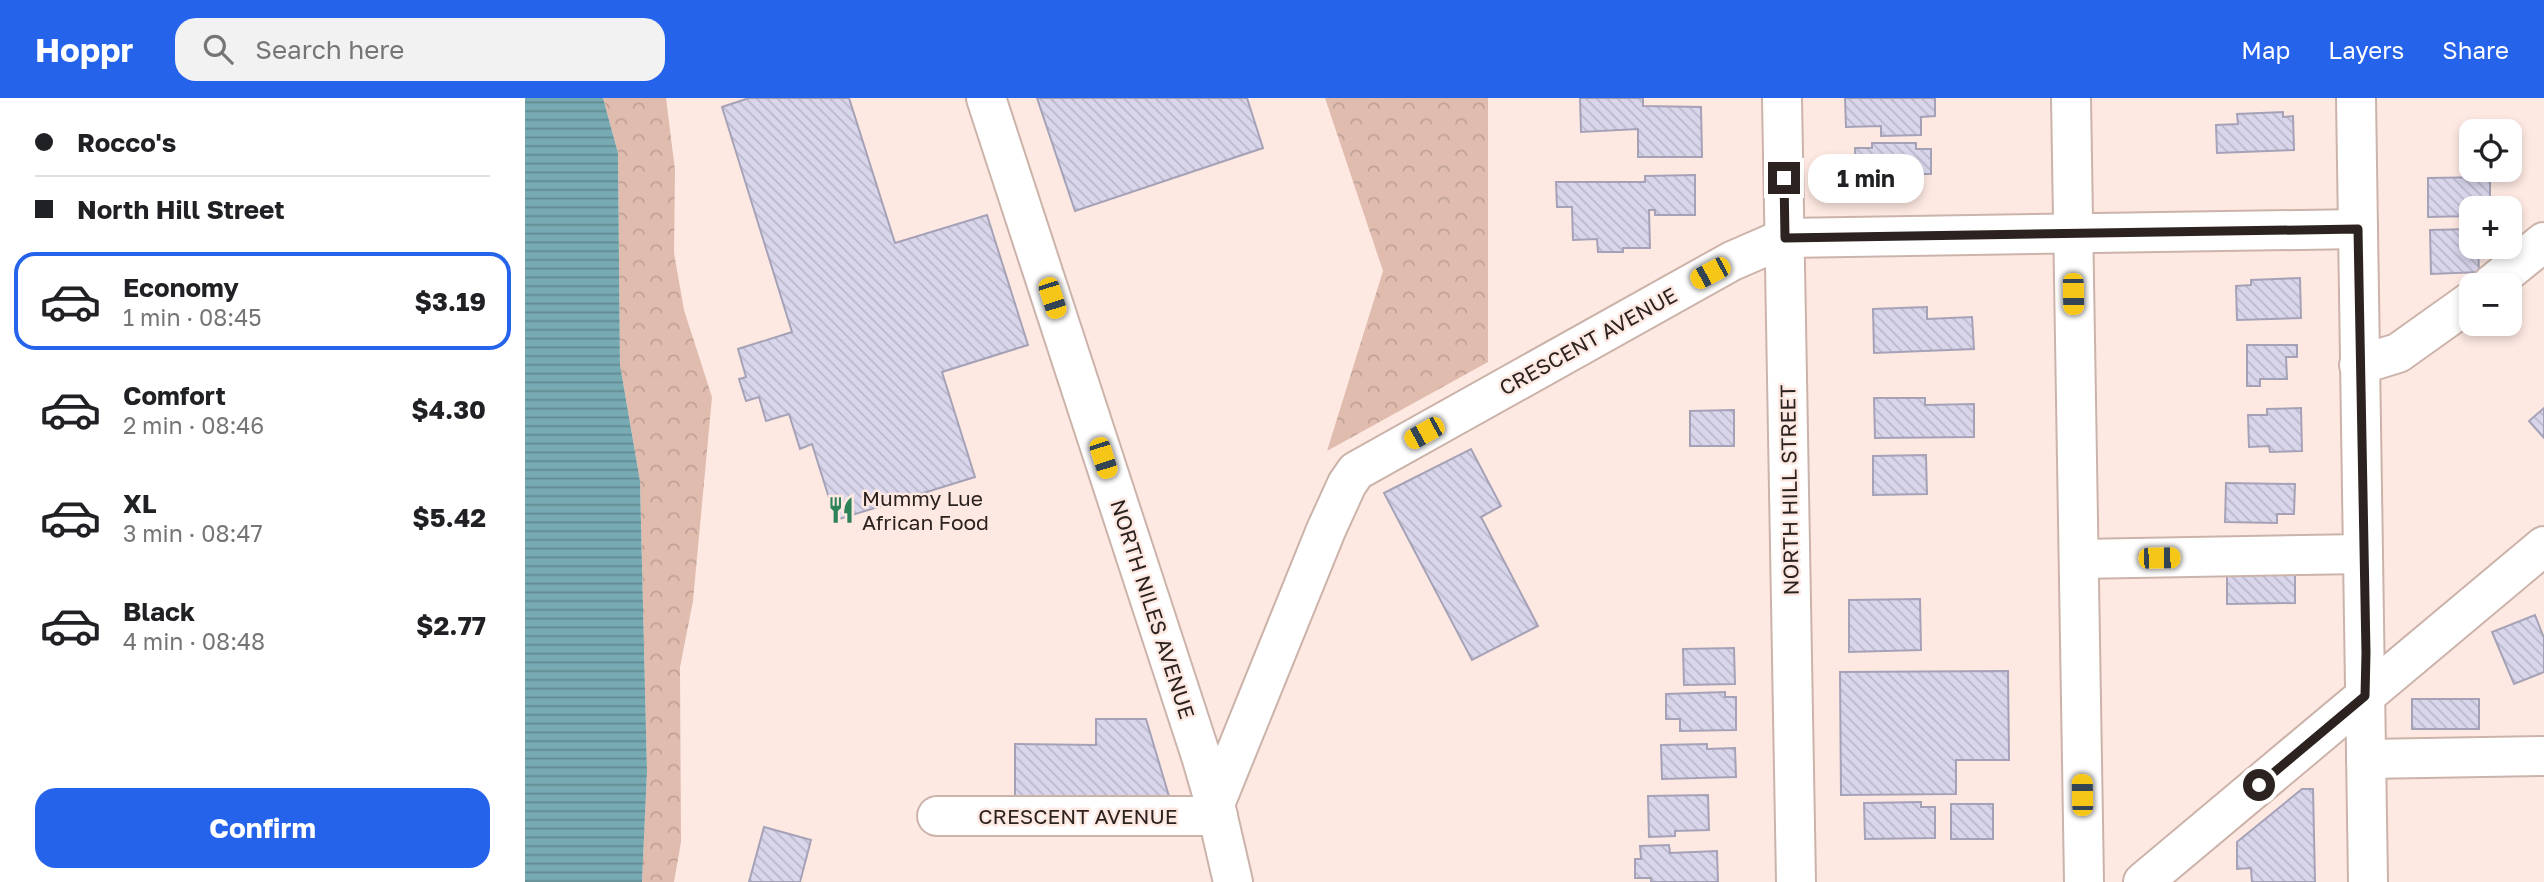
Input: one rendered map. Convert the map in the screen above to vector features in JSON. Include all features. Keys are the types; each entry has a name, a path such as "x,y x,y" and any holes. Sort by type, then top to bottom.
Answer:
{"street":[{"name":"NORTH NILES AVENUE","path":"986,98 1217,810 1233,882"},
{"name":"NORTH HILL STREET","path":"1782,98 1796,882"},
{"path":"2071,98 2084,882"},
{"path":"2355,98 2368,882"},
{"name":"CRESCENT AVENUE","path":"937,816 1217,810 1326,530 1346,484 1356,471 1656,302 1732,261 1785,238 2358,229"},
{"path":"2506,273 2544,242"},
{"path":"2359,365 2398,353 2459,310"},
{"path":"2143,882 2544,546"},
{"path":"2078,559 2363,554"},
{"path":"2366,759 2544,756"}],"green space":[{"path":"603,98 666,98 675,170 674,253 684,310 712,397 693,601 680,667 681,842 674,882 642,882 647,771 640,481 620,365 618,153"},
{"path":"1325,98 1488,98 1488,362 1327,451 1383,271"}],"water":[{"path":"525,98 603,98 618,153 620,365 640,481 647,771 642,882 525,882"}],"building":[{"path":"749,98 849,98 895,243 987,215 1028,345 942,372 975,477 836,520 812,444 800,449 789,414 766,421 759,397 746,401 739,379 746,377 738,349 792,332 722,107"},
{"path":"1037,98 1247,98 1263,148 1075,211"},
{"path":"1580,98 1643,98 1643,106 1701,107 1702,157 1638,157 1638,129 1581,132"},
{"path":"1845,98 1935,98 1935,116 1921,117 1921,135 1881,136 1881,126 1846,127"},
{"path":"2283,112 2283,117 2293,116 2294,150 2217,153 2216,125 2238,124 2237,114"},
{"path":"1872,143 1916,143 1916,149 1931,149 1931,174 1916,174 1916,179 1871,180 1871,172 1856,172 1855,148 1872,148"},
{"path":"1695,175 1695,215 1655,215 1655,210 1649,210 1650,248 1598,252 1597,239 1573,240 1572,207 1557,207 1556,182 1645,182 1645,176"},
{"path":"2428,178 2459,178 2459,182 2490,182 2490,196 2459,196 2459,216 2428,217"},
{"path":"2459,229 2459,259 2478,259 2479,272 2431,274 2430,230"},
{"path":"2300,278 2301,318 2237,320 2236,286 2251,285 2251,280"},
{"path":"1927,307 1927,319 1972,317 1974,349 1874,353 1873,309"},
{"path":"2247,345 2297,345 2297,357 2286,357 2287,379 2260,379 2260,386 2247,386"},
{"path":"1874,398 1925,398 1925,405 1974,404 1974,437 1875,438"},
{"path":"2301,408 2302,451 2270,452 2269,446 2249,447 2248,415 2267,415 2267,409"},
{"path":"2544,408 2544,438 2529,421"},
{"path":"1734,410 1734,446 1690,446 1690,411"},
{"path":"1471,449 1501,506 1481,517 1538,626 1472,660 1384,493"},
{"path":"1926,455 1927,494 1873,495 1873,456"},
{"path":"2226,483 2295,484 2294,514 2277,514 2277,523 2225,522"},
{"path":"2295,569 2295,603 2227,604 2227,574"},
{"path":"1920,599 1921,650 1849,652 1849,600"},
{"path":"2535,615 2544,638 2544,672 2514,684 2492,632"},
{"path":"1734,648 1735,684 1684,685 1683,649"},
{"path":"2008,671 2009,760 1956,760 1956,794 1841,795 1840,672"},
{"path":"1725,692 1725,697 1736,697 1736,730 1680,731 1680,719 1666,719 1666,694"},
{"path":"2412,699 2479,699 2479,729 2412,729"},
{"path":"1096,719 1146,719 1171,803 1015,802 1015,744 1096,745"},
{"path":"1707,744 1707,749 1735,748 1736,777 1662,779 1661,745"},
{"path":"2302,789 2313,789 2315,882 2252,882 2251,868 2237,869 2237,842"},
{"path":"1708,795 1709,830 1675,831 1675,836 1649,837 1648,796"},
{"path":"1921,802 1921,807 1935,807 1935,838 1865,839 1864,803"},
{"path":"1951,804 1993,804 1993,839 1951,839"},
{"path":"764,827 811,840 800,882 749,882"},
{"path":"1669,845 1670,853 1717,851 1718,882 1651,882 1651,878 1635,878 1635,859 1641,859 1640,846"}],"place":[{"name":"Mummy Lue African Food","path":"841,510"}],"route":[{"path":"1784,178 1785,238 2358,229 2365,696 2259,785"}]}
